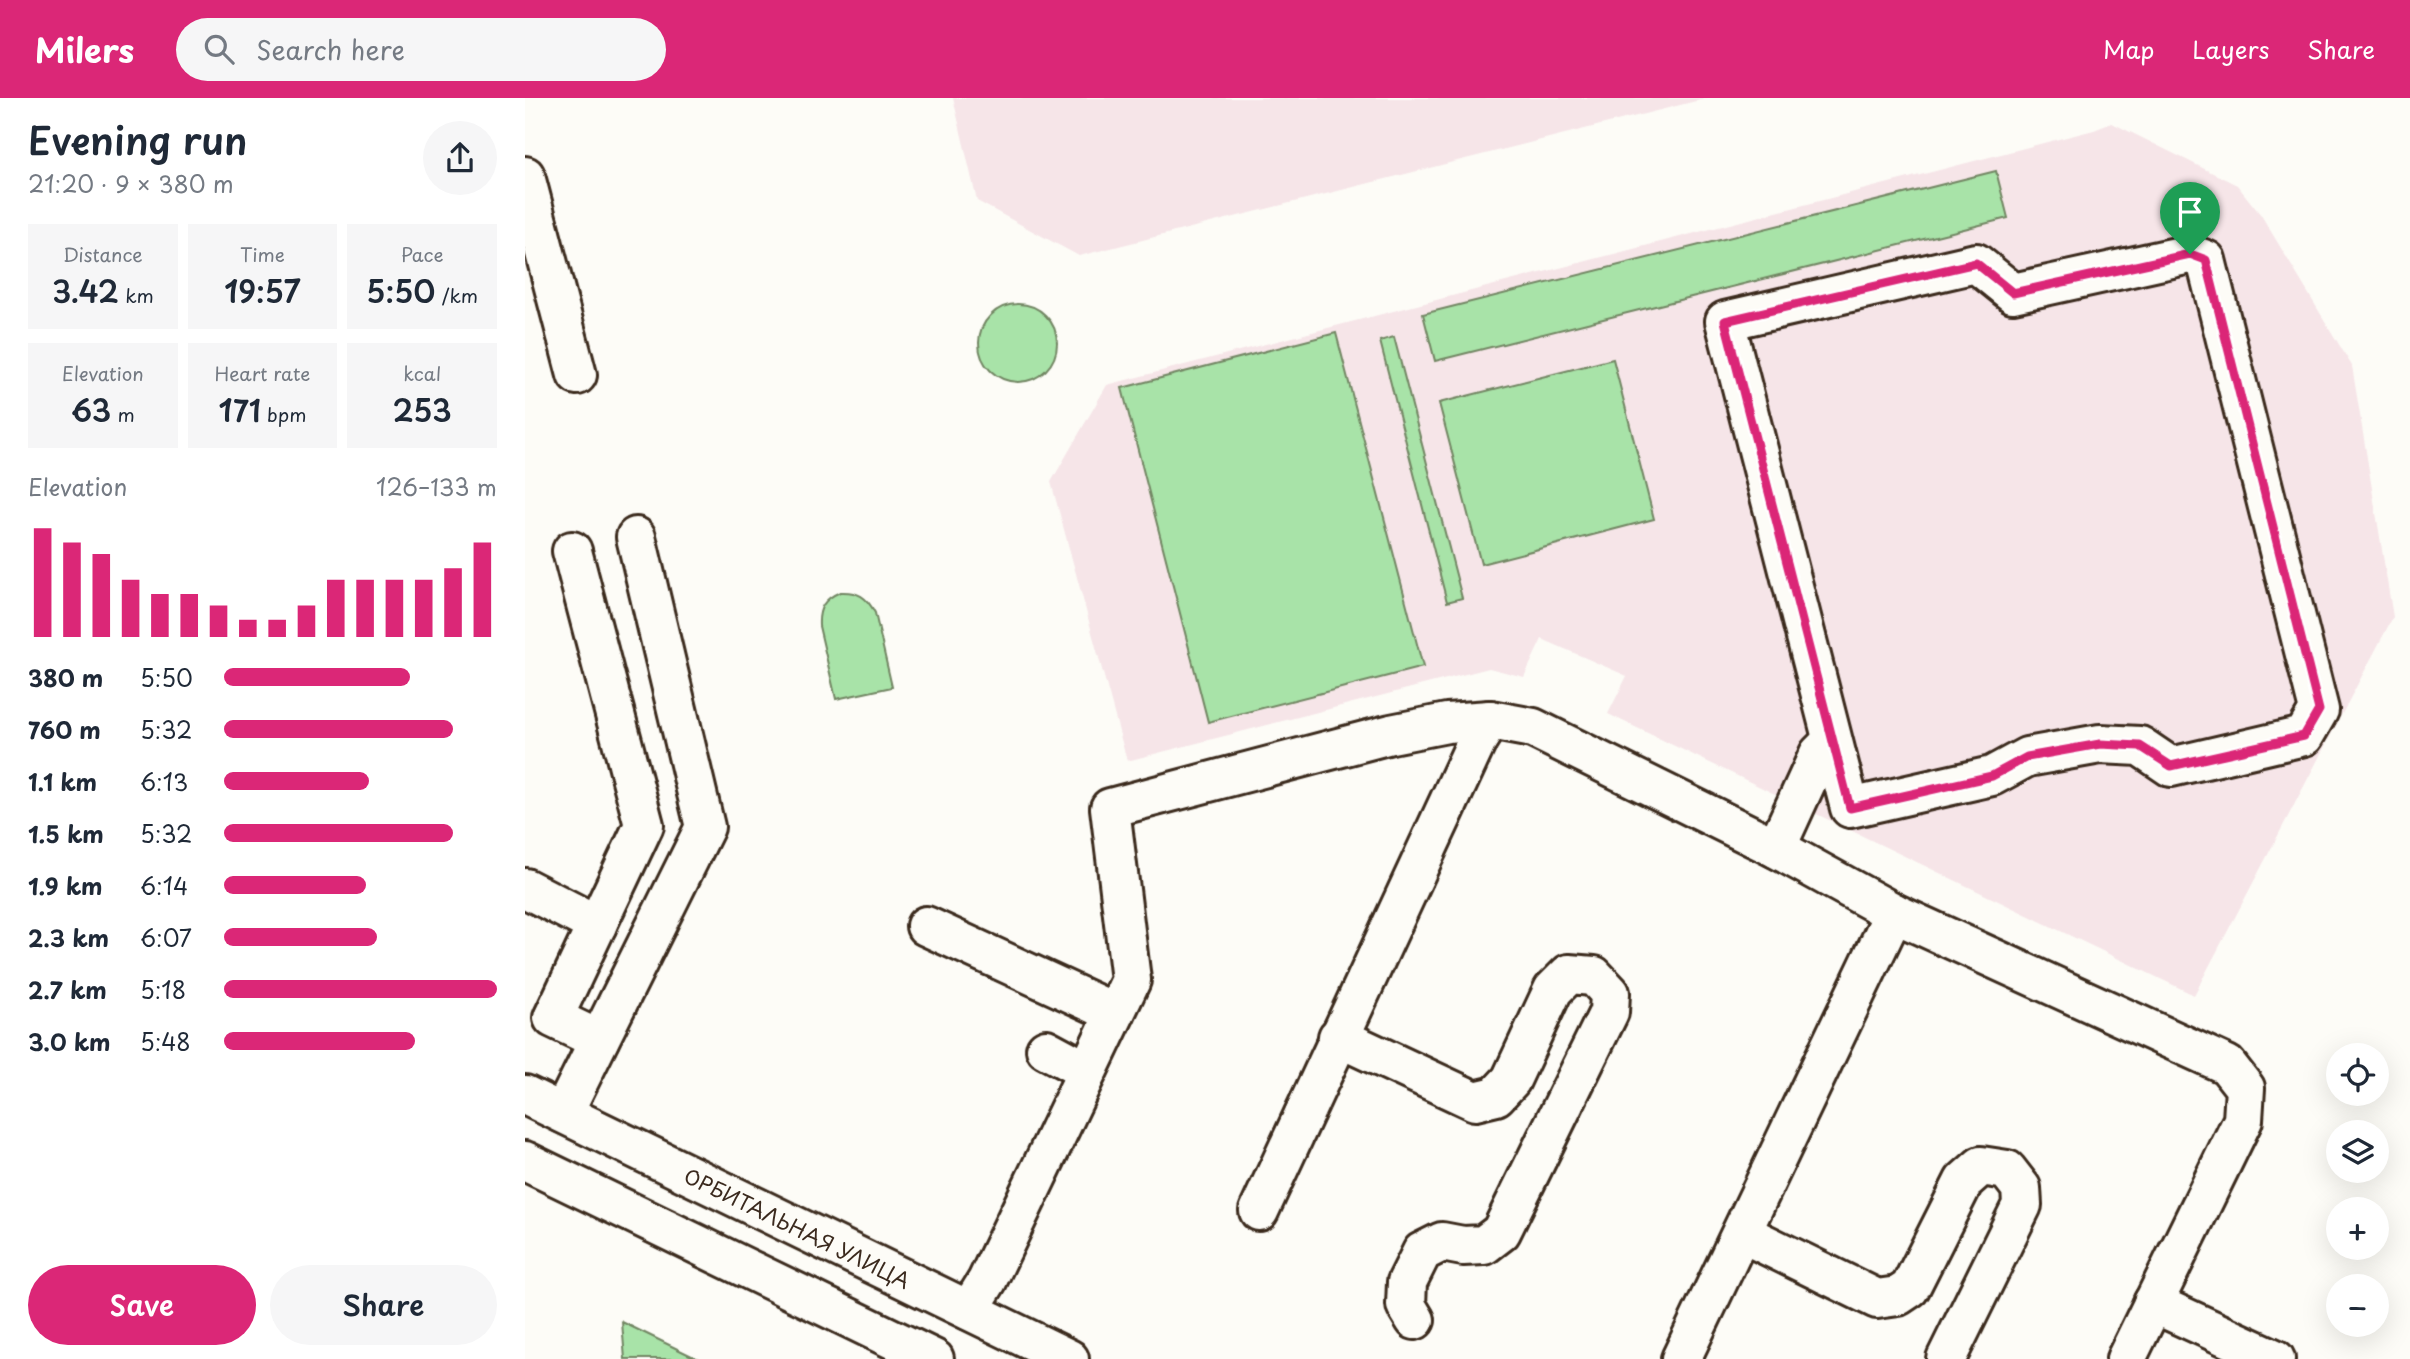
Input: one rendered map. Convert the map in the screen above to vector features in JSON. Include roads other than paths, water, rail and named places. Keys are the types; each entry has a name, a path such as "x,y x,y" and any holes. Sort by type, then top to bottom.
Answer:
{"street":[{"path":"525,176 577,375"},
{"path":"2190,254 2206,260 2319,710 2304,736 2171,766 2140,746 2100,744 2027,757 1992,776 1850,808 1832,741 1725,321 1976,263 2013,293 2190,254"},
{"path":"563,1113 705,827 636,537"},
{"path":"572,551 644,825 553,1018 599,1040"},
{"path":"1259,1210 1478,739 1490,720"},
{"path":"969,1310 987,1281 1131,980 1110,808 1391,734 1447,723 1490,720 1533,728 1776,848 1893,913 2227,1065 2245,1088 2243,1120 2126,1359"},
{"path":"1776,848 1819,754 1832,741"},
{"path":"525,888 597,925"},
{"path":"1681,1359 1893,913"},
{"path":"926,926 1115,1013"},
{"path":"1338,1037 1475,1101 1496,1096 1511,1080 1553,990 1569,974 1594,976 1610,993 1609,1012 1501,1232 1484,1245 1463,1246 1442,1242 1422,1252 1407,1283 1406,1305 1415,1320"},
{"path":"1046,1049 1087,1071"},
{"name":"ОРБИТАЛЬНАЯ УЛИЦА","path":"525,1094 1069,1359"},
{"path":"525,1161 934,1359"},
{"path":"1742,1233 1877,1299 1898,1296 1910,1288 1964,1181 1981,1166 2007,1170 2021,1188 2022,1205 1945,1359"},
{"path":"2153,1303 2274,1359"}]}
